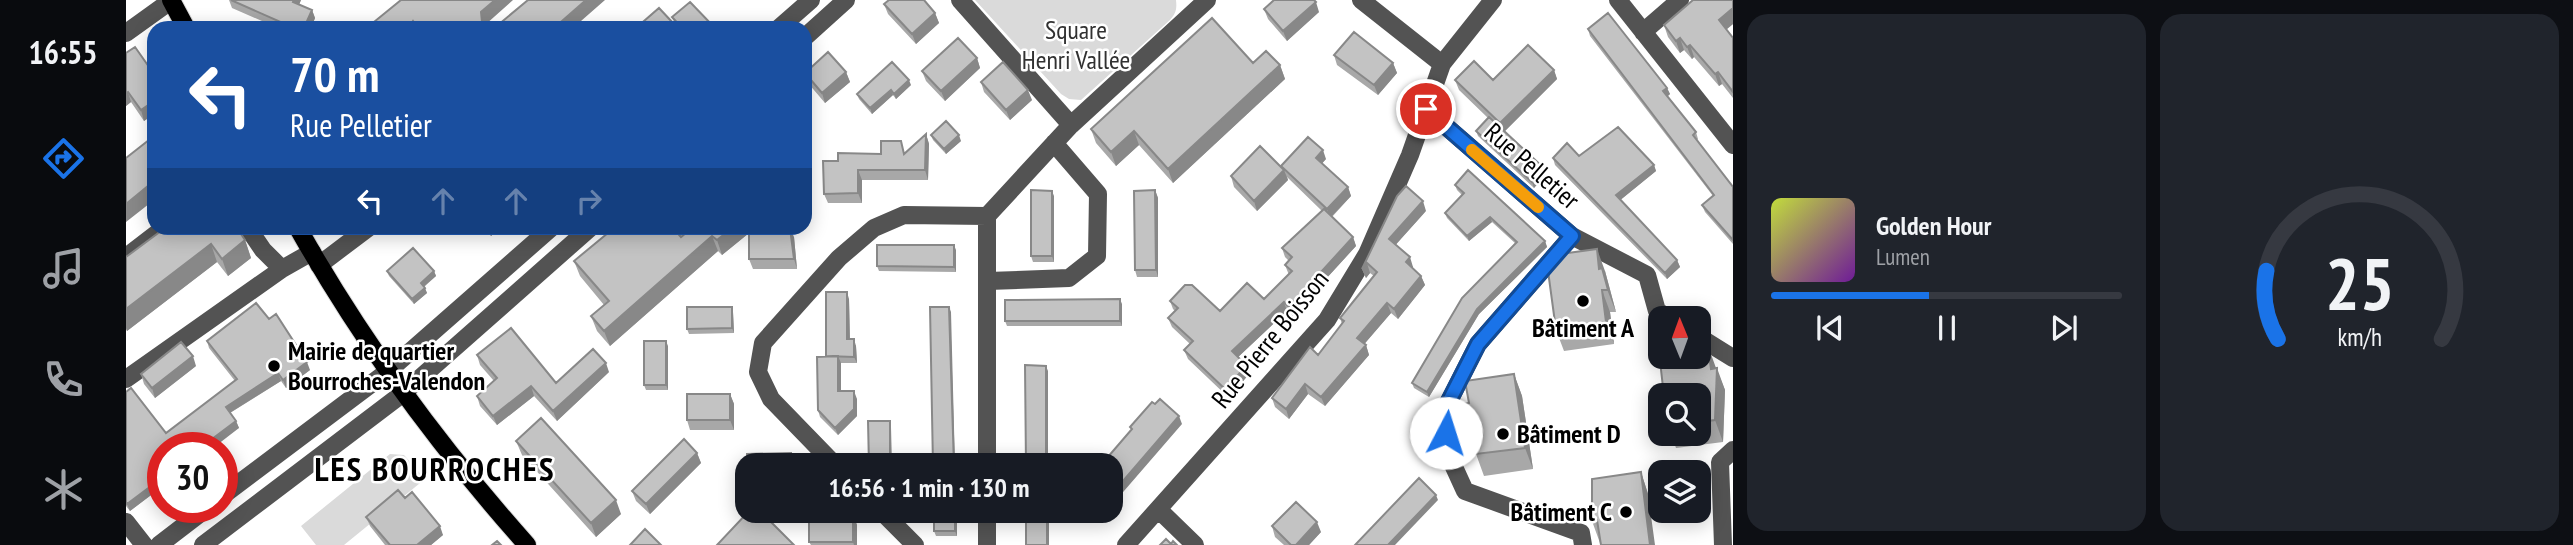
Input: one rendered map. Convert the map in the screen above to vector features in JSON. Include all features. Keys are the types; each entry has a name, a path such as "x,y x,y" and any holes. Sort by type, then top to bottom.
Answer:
{"main road":[{"path":"171,0 182,21"},
{"path":"302,235 402,394 462,471 527,545"}],"street":[{"path":"126,33 171,0"},
{"path":"787,21 811,0"},
{"path":"812,31 846,0"},
{"path":"960,0 1071,125"},
{"path":"1361,0 1443,64"},
{"name":"Rue Pierre Boisson","path":"1126,545 1327,320 1367,254 1443,64 1493,0"},
{"path":"1618,0 1733,145"},
{"path":"1643,32 1680,0"},
{"path":"987,453 987,216 1071,125 1198,3"},
{"name":"Rue Pelletier","path":"1426,109 1572,236 1647,275 1656,306"},
{"path":"988,281 1069,278 1097,256 1098,194 1054,143"},
{"path":"823,453 771,399 758,372 763,342 839,258 874,228 904,215 987,216"},
{"path":"126,257 155,235"},
{"path":"253,235 282,269"},
{"path":"126,379 282,269 315,259 356,235"},
{"path":"238,484 387,372 543,235"},
{"path":"203,545 402,394 582,235"},
{"name":"Rue Pelletier","path":"1572,236 1478,344 1444,411 1449,456 1465,491 1581,533 1583,545"},
{"path":"1712,345 1733,358"},
{"path":"1723,545 1720,462 1733,450"},
{"path":"1159,510 1195,545"},
{"path":"126,522 144,545"},
{"path":"159,545 188,523"},
{"path":"893,523 915,545"},
{"path":"987,523 987,545"}],"green space":[{"name":"Square Henri Vallée","path":"975,0 1176,0 1176,6 1170,20 1081,100 1069,99 1061,94"},
{"path":"390,454 404,455 425,479 344,545 316,545 301,526"}],"building":[{"path":"231,0 294,0 293,2 312,10 307,21 278,21"},
{"path":"401,0 495,0 481,12 482,21 375,21"},
{"path":"528,0 586,0 562,21 503,21"},
{"path":"889,0 924,0 935,13 912,34 884,4"},
{"path":"1274,0 1316,2 1283,31 1264,9"},
{"path":"1693,0 1733,0 1733,8 1719,20 1733,38 1733,92 1718,72 1715,74 1690,45 1687,47 1680,38 1676,41 1664,25"},
{"path":"690,2 708,21 676,21 672,17"},
{"path":"659,8 671,21 644,21"},
{"path":"1608,13 1667,88 1663,91 1696,132 1693,135 1733,187 1733,240 1702,205 1714,195 1588,29"},
{"path":"1212,18 1253,63 1266,51 1280,65 1168,169 1134,131 1111,152 1091,129"},
{"path":"1354,32 1393,63 1374,85 1334,55"},
{"path":"958,38 977,58 941,91 922,71"},
{"path":"1528,45 1554,70 1500,123 1455,80 1474,61 1493,80"},
{"path":"135,47 147,64 147,106 141,110 128,92 126,93 126,53"},
{"path":"828,52 846,72 822,93 812,81 812,67"},
{"path":"892,62 909,80 894,94 891,90 870,108 857,94"},
{"path":"1003,62 1028,90 1006,110 981,82"},
{"path":"1489,117 1545,169 1532,182 1476,131"},
{"path":"946,121 959,135 944,149 931,135"},
{"path":"1618,127 1654,165 1616,195 1677,260 1665,273 1553,158 1567,143 1579,156"},
{"path":"926,134 925,170 858,170 858,193 824,194 823,161 838,161 838,153 881,154 881,141 901,141 904,154"},
{"path":"1308,137 1323,150 1316,158 1348,187 1327,209 1281,166"},
{"path":"147,142 147,187 126,204 126,158"},
{"path":"1260,146 1284,170 1254,201 1231,176"},
{"path":"1468,170 1545,241 1477,309 1427,392 1412,383 1462,298 1517,242 1490,217 1467,236 1445,213 1464,193 1455,185"},
{"path":"1406,186 1423,201 1389,239 1410,257 1406,262 1421,276 1394,309 1387,303 1357,338 1366,345 1321,397 1305,384 1286,409 1272,398 1310,347 1318,355 1344,321 1340,318 1377,272 1367,263 1362,269 1397,196"},
{"path":"1031,190 1052,191 1052,256 1031,256"},
{"path":"1155,190 1156,270 1135,270 1134,191"},
{"path":"1324,209 1353,237 1289,307 1284,302 1232,351 1246,365 1226,390 1184,350 1193,341 1168,318 1178,308 1170,301 1185,285 1192,285 1220,311 1247,283 1264,299 1292,271 1285,265 1292,257 1282,248"},
{"path":"156,235 242,235 245,240 222,259 211,244 126,309 126,257"},
{"path":"606,235 723,235 717,240 712,236 604,331 591,316 609,301 574,261"},
{"path":"749,235 791,235 794,259 749,259"},
{"path":"877,245 954,245 954,267 877,266"},
{"path":"413,248 434,271 421,283 425,288 412,299 387,271"},
{"name":"Bâtiment A","path":"1597,249 1599,269 1602,268 1608,290 1602,290 1606,322 1556,330 1546,256"},
{"path":"826,292 847,292 847,339 854,339 854,357 826,356"},
{"path":"1120,299 1120,321 1005,321 1005,300"},
{"path":"256,303 269,319 276,314 307,362 283,380 278,373 226,407 236,421 221,432 167,432 237,379 207,341"},
{"path":"687,307 732,307 732,328 687,329"},
{"path":"930,307 949,307 954,453 933,453"},
{"path":"511,328 556,383 593,349 606,363 553,411 531,386 493,416 477,396 497,378 477,355"},
{"path":"644,341 666,341 666,385 644,385"},
{"path":"181,342 193,356 152,388 141,374"},
{"path":"838,356 838,391 854,391 854,409 835,428 818,410 817,357"},
{"path":"1025,365 1046,366 1046,453 1026,453"},
{"path":"1717,368 1715,420 1711,420 1711,383 1663,383 1661,369"},
{"name":"Bâtiment D","path":"1514,374 1525,448 1476,454 1473,432 1463,404 1469,403 1465,381"},
{"path":"131,388 165,432 147,432 147,489 127,504 126,392"},
{"path":"687,394 730,394 730,420 687,420"},
{"path":"1160,399 1179,416 1123,481 1123,453 1111,453 1152,402 1155,404"},
{"path":"541,418 616,500 591,523 516,441"},
{"path":"868,421 890,421 890,453 869,453"},
{"path":"684,439 697,453 646,504 632,491"},
{"path":"1641,472 1650,545 1601,545 1597,520 1592,521 1592,479"},
{"path":"1419,478 1436,495 1388,545 1355,545"},
{"path":"398,490 405,498 412,492 440,526 417,545 390,545 366,517"},
{"path":"1296,502 1317,522 1296,545 1291,545 1272,526"},
{"path":"738,523 772,523 794,545 717,545"},
{"path":"809,523 853,523 853,542 809,542"},
{"path":"934,523 955,523 955,531 934,531"},
{"path":"1026,523 1047,523 1047,545 1026,545"},
{"path":"645,529 661,545 630,545"},
{"path":"1166,539 1171,544 1173,541 1177,545 1160,545"}],"slow traffic":[{"path":"1472,150 1538,207"}],"place":[{"name":"Bâtiment A","path":"1583,301"},
{"name":"Mairie de quartier Bourroches-Valendon","path":"274,366"},
{"name":"Bâtiment D","path":"1503,434"},
{"name":"Bâtiment C","path":"1626,512"}],"district":[{"name":"LES BOURROCHES","path":"435,469"}],"route":[{"path":"1426,109 1572,236 1478,344 1444,411 1446,433"}]}
